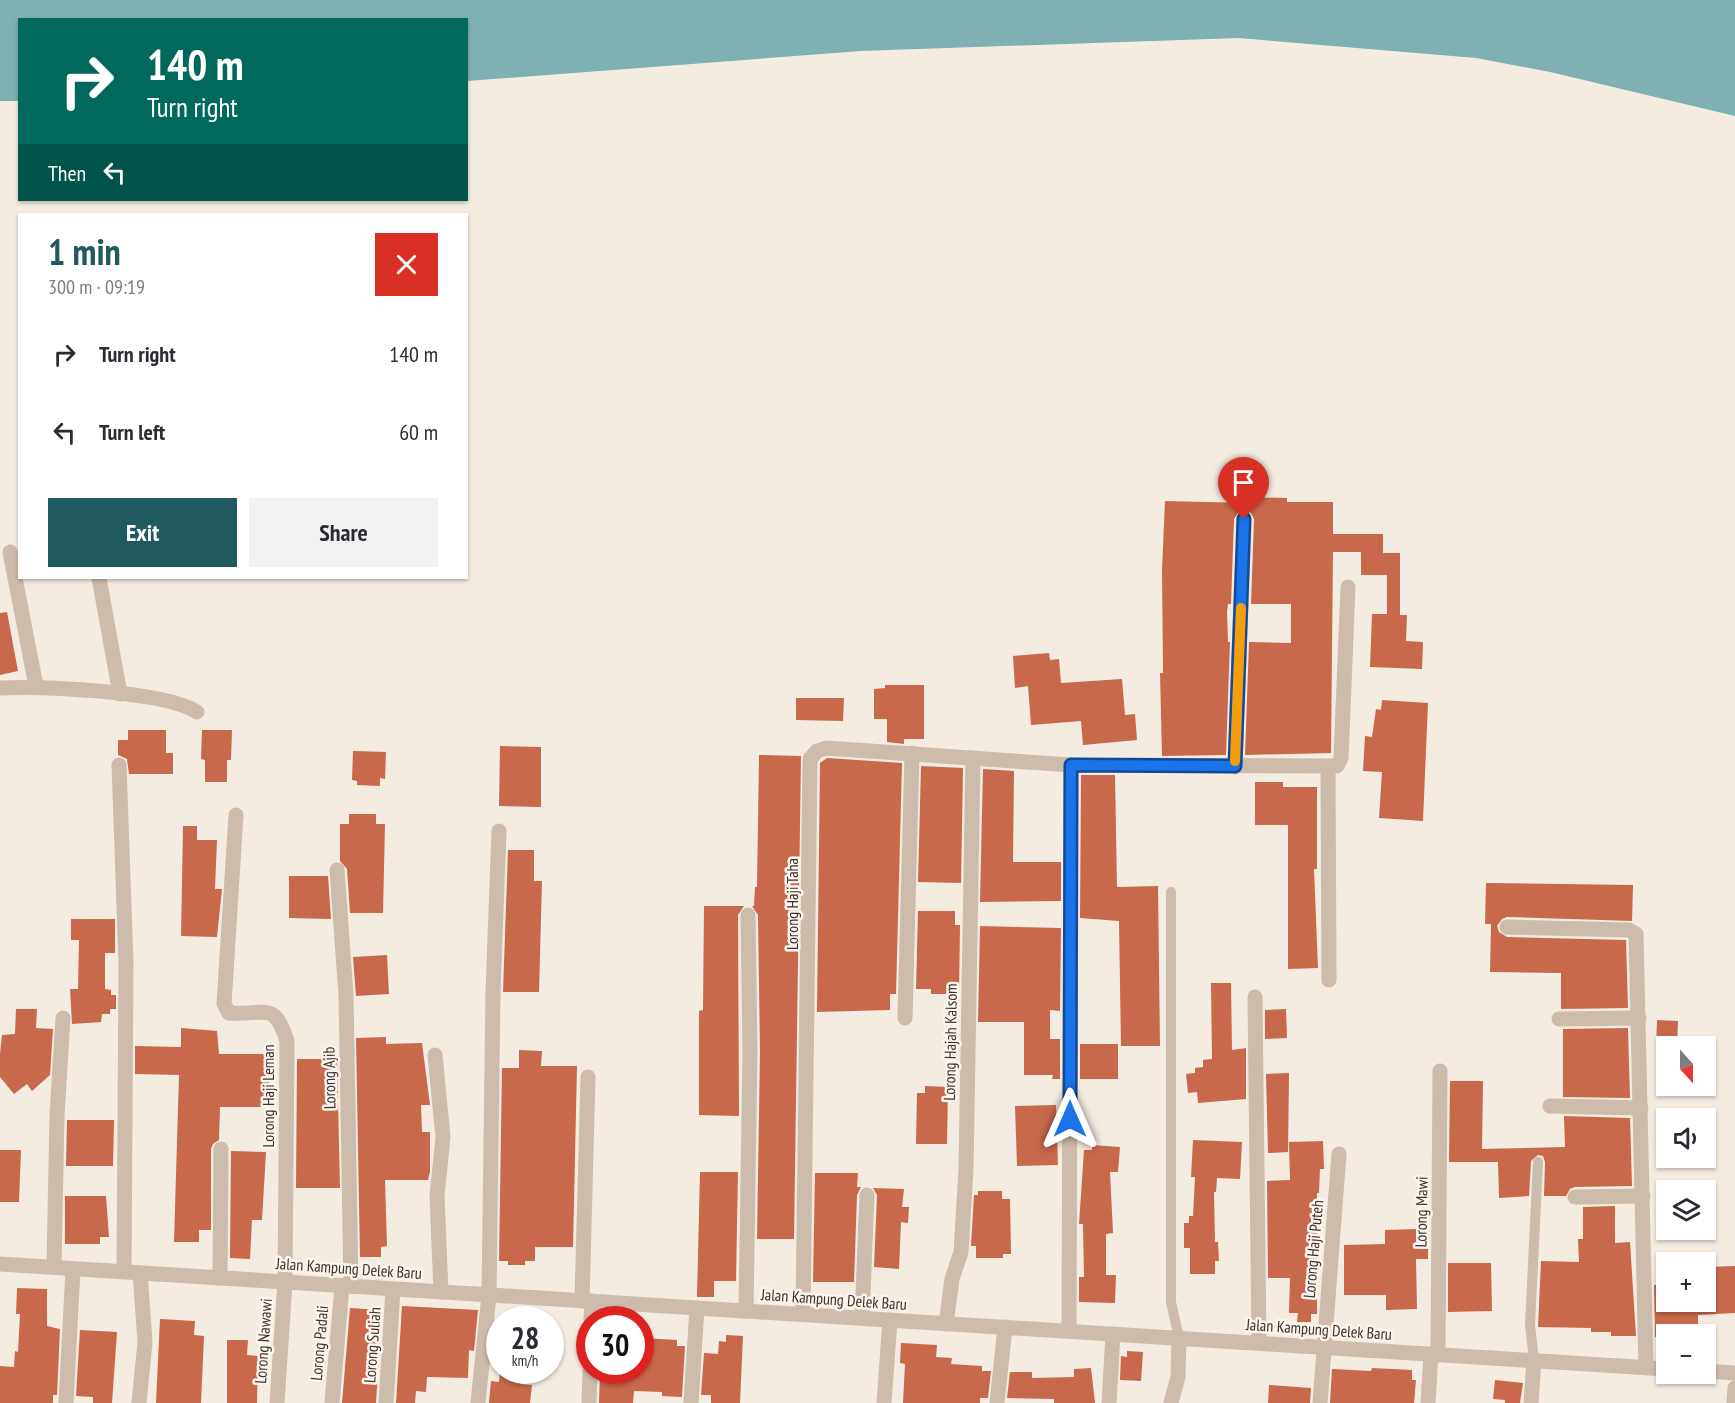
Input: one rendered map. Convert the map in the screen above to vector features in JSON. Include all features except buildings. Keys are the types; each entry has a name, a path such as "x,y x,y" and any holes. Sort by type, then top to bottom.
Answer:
{"street":[{"path":"1235,766 1244,519"},
{"path":"10,552 36,686"},
{"path":"99,579 120,694"},
{"path":"1329,980 1328,767 1337,766 1341,758 1348,587"},
{"path":"0,688 36,686 120,694 186,705 197,712"},
{"name":"Lorong Haji Taha","path":"803,1314 810,759 817,751 826,748 1071,765 1328,767"},
{"path":"905,1018 912,753"},
{"name":"Lorong Hajah Kalsom","path":"946,1324 952,1279 961,1252 966,1169 973,760"},
{"path":"119,765 126,943 124,1272"},
{"path":"1069,1331 1071,765"},
{"name":"Lorong Haji Leman","path":"236,814 224,1004 229,1013 272,1013 281,1021 287,1041 285,1282"},
{"path":"478,1403 489,1295 493,992 499,831"},
{"name":"Lorong Ajib","path":"337,870 346,994 347,1286"},
{"path":"746,1311 750,1051 748,915"},
{"path":"1507,927 1629,930 1636,934 1646,1368"},
{"path":"1255,997 1258,1343"},
{"path":"54,1268 57,1115 63,1018"},
{"path":"1559,1019 1639,1018"},
{"path":"435,1056 443,1137 436,1196 441,1292"},
{"name":"Lorong Mawi","path":"1428,1403 1434,1354 1440,1071"},
{"path":"588,1077 588,1306"},
{"path":"1550,1106 1641,1108"},
{"path":"220,1278 221,1149"},
{"name":"Lorong Haji Puteh","path":"1320,1403 1339,1154"},
{"path":"862,1318 867,1195"},
{"path":"1575,1197 1643,1196"},
{"name":"Jalan Kampung Delek Baru","path":"0,1264 1656,1368"},
{"path":"66,1403 73,1269"},
{"path":"139,1403 145,1342 140,1273"},
{"name":"Lorong Nawawi","path":"277,1403 285,1282"},
{"name":"Lorong Padali","path":"332,1403 347,1286"},
{"name":"Lorong Suliah","path":"386,1403 393,1289"},
{"path":"691,1403 697,1308"},
{"path":"884,1403 890,1320"},
{"path":"997,1403 1005,1327"},
{"path":"1109,1403 1113,1334"},
{"path":"1171,1403 1178,1377 1179,1338"},
{"path":"1531,1403 1534,1360"},
{"path":"1716,1372 1735,1373"},
{"path":"589,1403 590,1384"},
{"path":"1734,1403 1735,1388"}],"lane":[{"path":"1171,892 1172,1302 1179,1338"},
{"path":"1534,1360 1530,1325 1538,1162"}],"water":[{"path":"0,0 1735,0 1735,116 1550,72 1476,58 1238,38 861,51 468,81 468,18 18,18 18,101 0,101"}],"slow traffic":[{"path":"1235,761 1241,608"}],"route":[{"path":"1070,1119 1071,765 1235,766 1244,519"}]}
